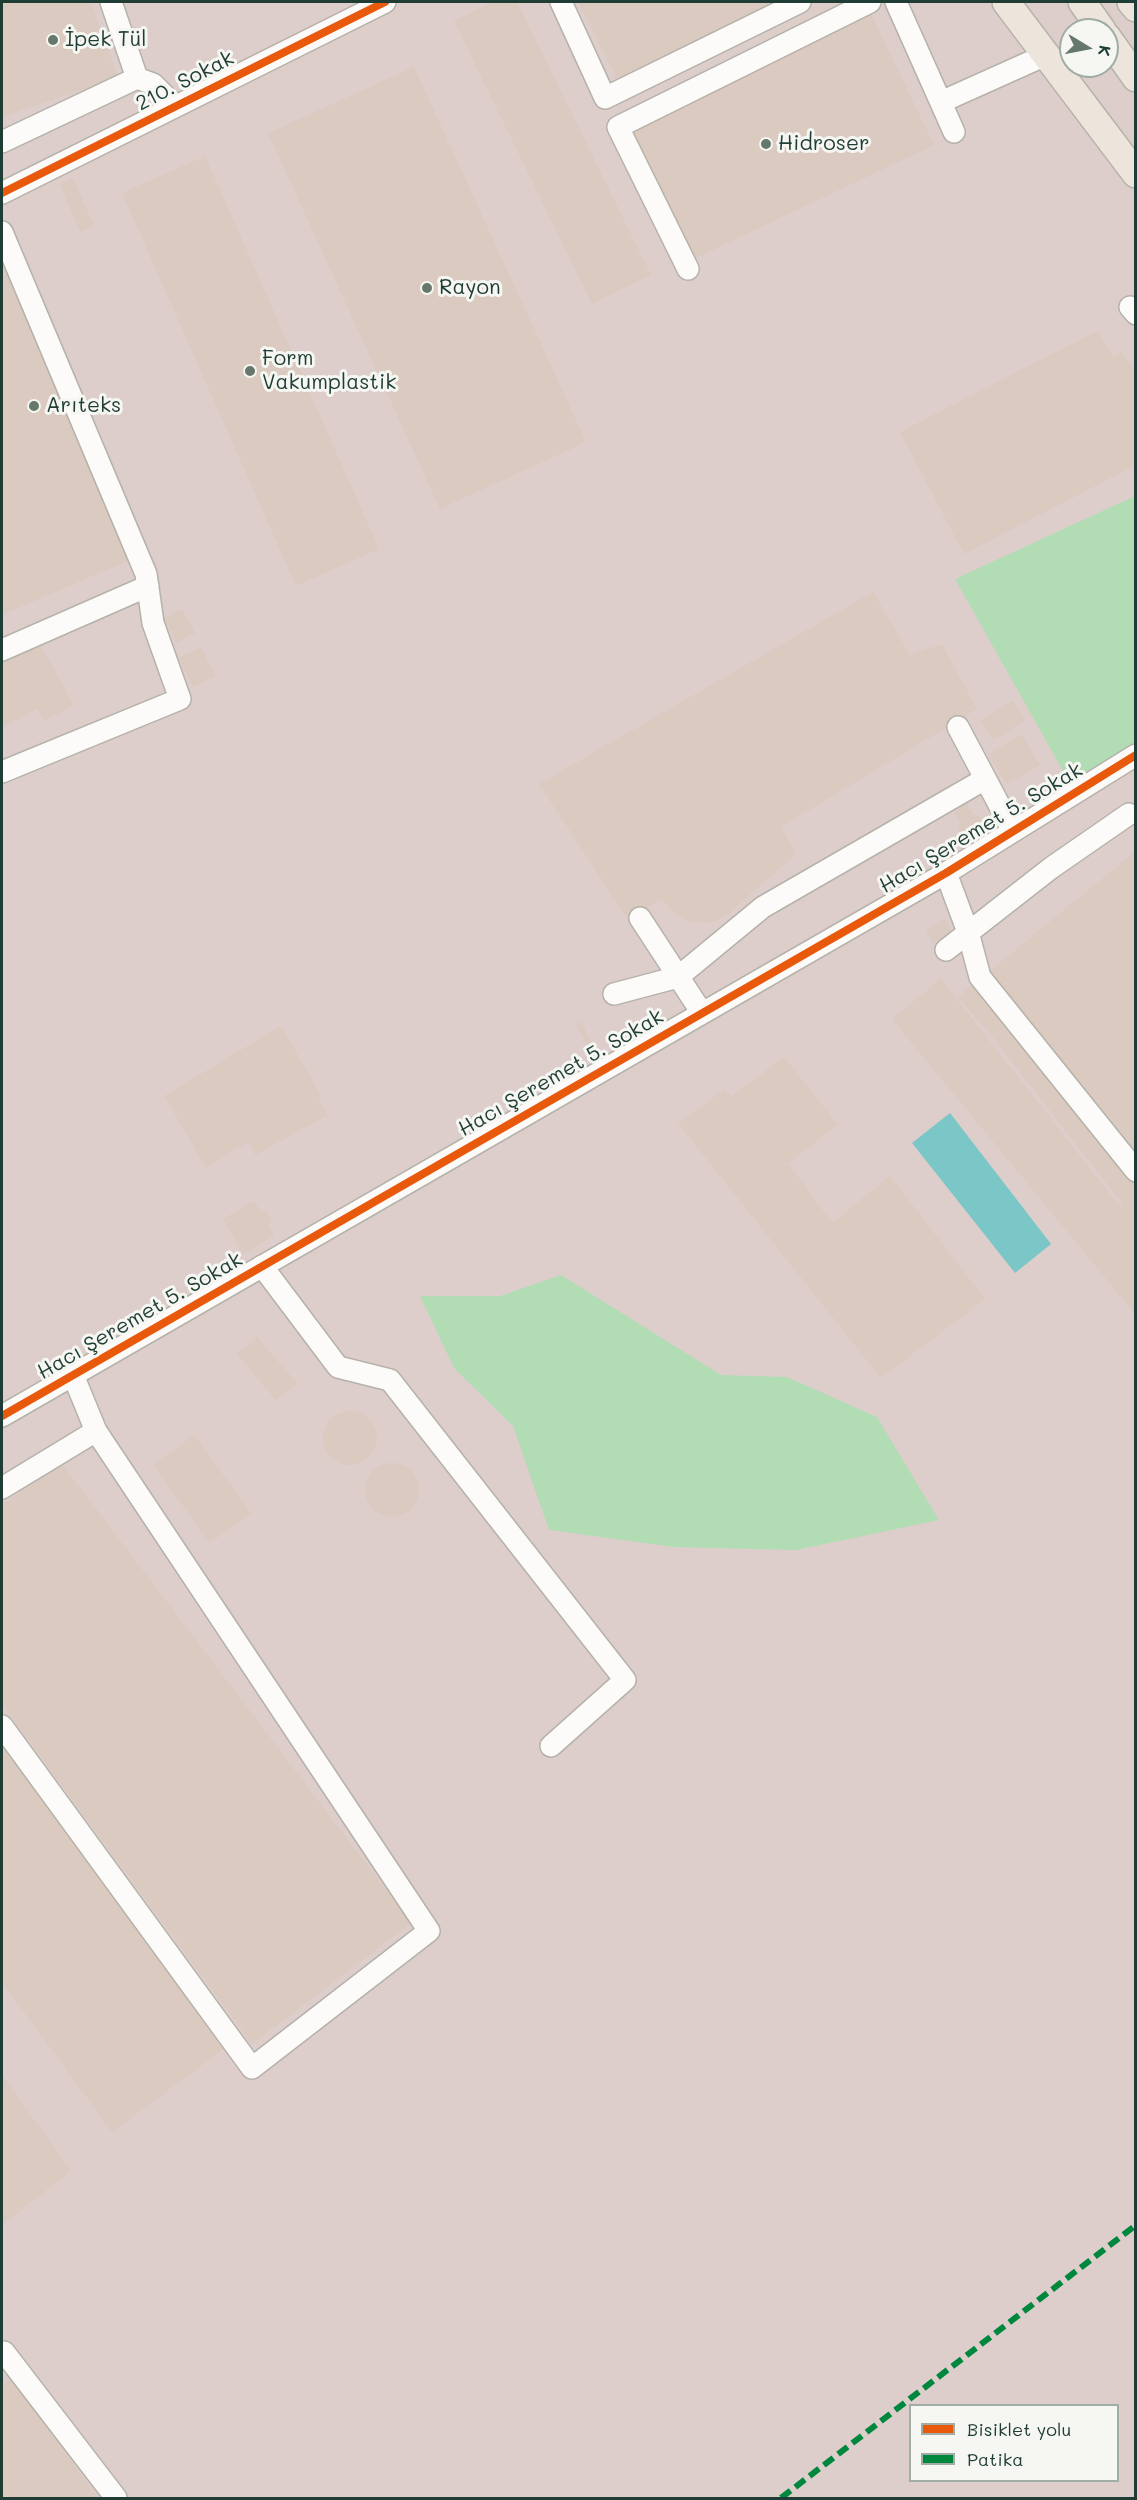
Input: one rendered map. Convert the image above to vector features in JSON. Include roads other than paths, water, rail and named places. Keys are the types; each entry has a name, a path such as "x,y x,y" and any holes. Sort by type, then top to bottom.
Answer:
{"main road":[{"path":"1006,2 1048,54 1136,174"},
{"path":"1082,2 1093,18"},
{"path":"1131,2 1136,8"},
{"path":"1119,54 1136,78"}],"street":[{"path":"111,2 137,78"},
{"name":"210. Sokak","path":"2,193 385,2"},
{"path":"561,2 605,98 800,2"},
{"path":"688,269 618,127 870,2"},
{"path":"896,2 954,132"},
{"path":"941,102 1048,54"},
{"path":"2,142 137,78 153,84 175,106"},
{"path":"2,232 146,574 153,623 180,699 2,772"},
{"path":"2,650 148,586"},
{"path":"958,727 1013,831"},
{"name":"Hacı Şeremet 5. Sokak","path":"2,1416 946,873 1136,755"},
{"path":"614,994 678,977 762,907 986,779"},
{"path":"946,950 1051,868 1129,814"},
{"path":"946,873 968,932 980,976 1136,1171"},
{"path":"640,918 702,1013"},
{"path":"262,1266 338,1367 390,1380 625,1680 551,1746"},
{"path":"2,1726 252,2068 429,1931 96,1431 73,1375"},
{"path":"2,1488 96,1431"},
{"path":"2,2354 4,2352 116,2499"}],"water":[{"path":"950,1113 1051,1244 1015,1273 912,1143"}],"place":[{"name":"İpek Tül","path":"53,40"},
{"name":"Hidroser","path":"766,144"},
{"name":"Rayon","path":"427,288"},
{"name":"Form Vakumplastik","path":"250,371"},
{"name":"Arıteks","path":"34,406"}]}
